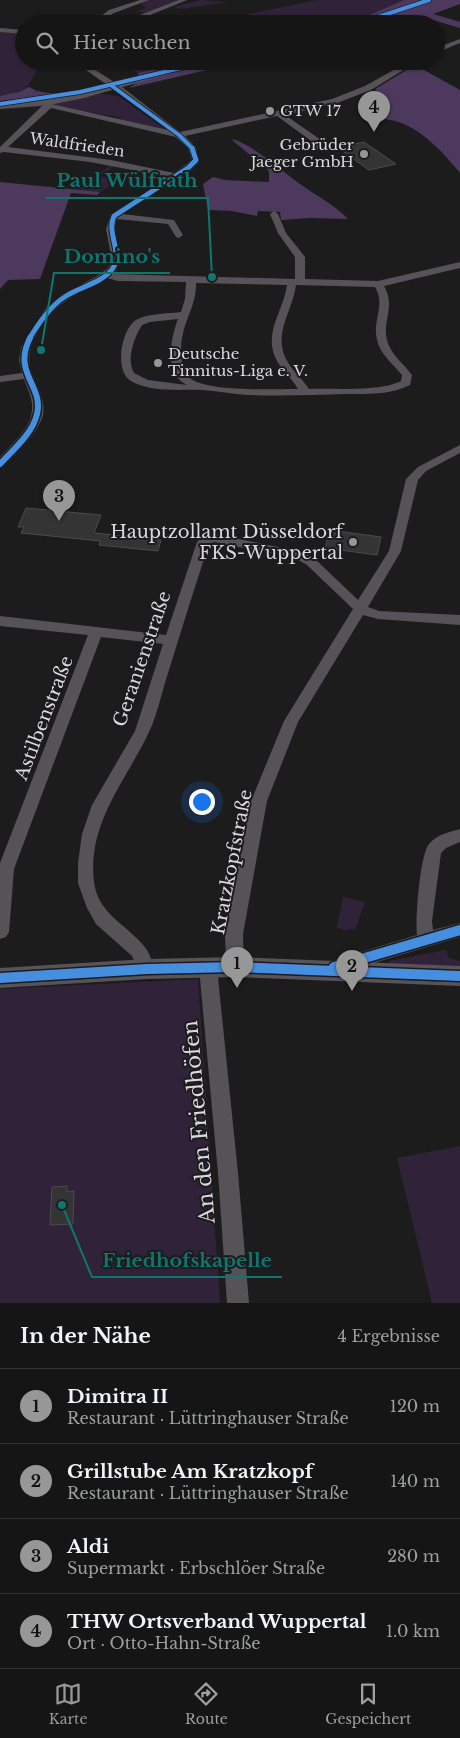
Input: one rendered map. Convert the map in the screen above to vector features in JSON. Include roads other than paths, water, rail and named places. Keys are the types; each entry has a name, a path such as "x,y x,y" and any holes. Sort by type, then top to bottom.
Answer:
{"main road":[{"path":"384,15 429,0"},
{"path":"0,105 112,86 175,70"},
{"path":"0,105 49,102 96,92 112,86"},
{"path":"0,978 235,967 327,969 378,974 460,976"}],"street":[{"path":"105,15 111,11 146,0"},
{"path":"146,15 184,0"},
{"path":"0,30 15,31"},
{"path":"445,47 460,41"},
{"path":"0,464 36,418 38,410 36,397 24,364 24,353 49,311 66,295 105,275 115,263 110,229 114,216 194,164 196,160 192,147 180,135 89,70"},
{"path":"180,135 279,114 351,96 399,70"},
{"path":"96,92 125,94"},
{"name":"Waldfrieden","path":"1,150 44,108 49,106 180,135"},
{"path":"279,114 318,142 317,148"},
{"name":"Waldfrieden","path":"1,150 89,159 136,166 176,176"},
{"path":"274,214 282,233 300,257 296,282 276,328 276,343 284,365 305,392"},
{"path":"114,216 171,222 179,234"},
{"path":"105,275 118,278 378,284 460,265"},
{"path":"191,280 193,294 175,343 181,374 187,381 198,387"},
{"path":"184,315 148,319 138,323 127,345 125,363 127,371 131,376 140,381 176,387 228,390 305,392 396,388 406,383 407,376 385,349 381,337 386,300 378,284"},
{"path":"0,379 27,375"},
{"name":"Kratzkopfstraße","path":"235,967 234,934 259,802 291,721 395,551 412,479 422,469 460,448"},
{"name":"Geranienstraße","path":"146,970 143,959 138,951 102,919 93,903 86,883 86,863 90,834 100,805 142,730 203,542 214,538 299,555 310,562 360,608"},
{"path":"360,608 378,615 460,620"},
{"path":"0,621 171,640"},
{"name":"Astilbenstraße","path":"0,932 6,869 96,632"},
{"path":"426,941 424,921 433,850 440,843 460,835"},
{"path":"327,969 460,930"},
{"name":"An den Friedhöfen","path":"208,968 228,1173 238,1303"}],"place":[{"name":"GTW 17","path":"270,111"},
{"name":"THW Ortsverband Wuppertal","path":"374,132"},
{"name":"Gebrüder Jaeger GmbH","path":"364,154"},
{"name":"Paul Wülfrath","path":"212,277"},
{"name":"Domino's","path":"41,350"},
{"name":"Deutsche Tinnitus-Liga e. V.","path":"158,363"},
{"name":"Aldi","path":"59,521"},
{"name":"Hauptzollamt Düsseldorf FKS-Wuppertal","path":"353,542"},
{"name":"Dimitra II","path":"237,988"},
{"name":"Grillstube Am Kratzkopf","path":"352,991"},
{"name":"Friedhofskapelle","path":"62,1205"}]}
